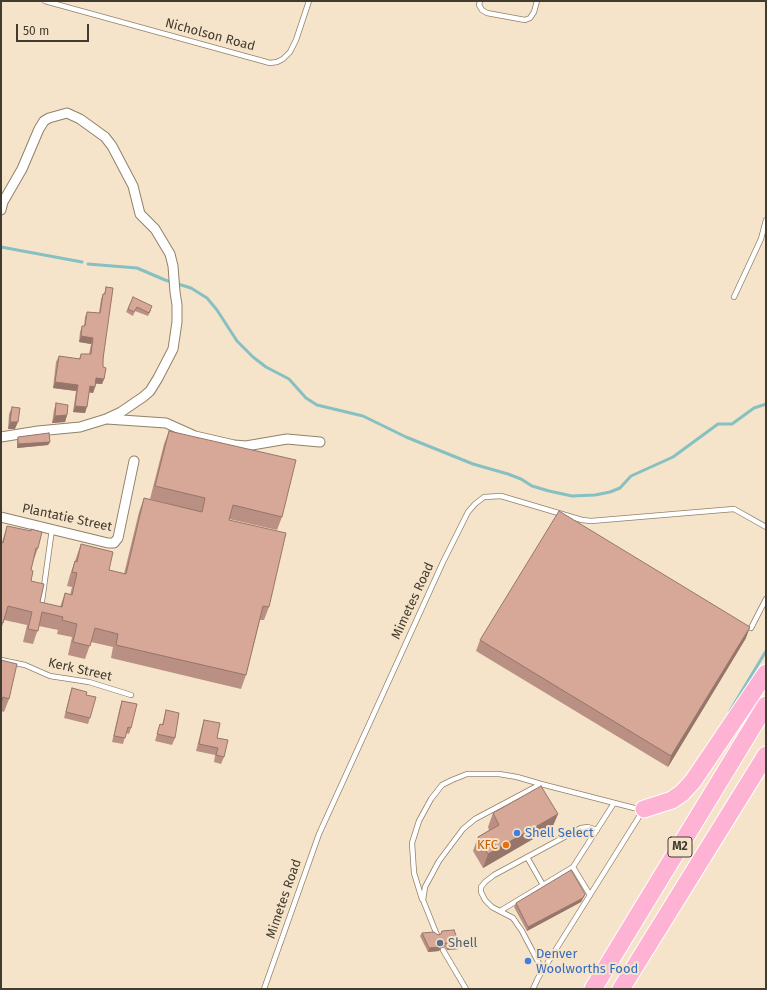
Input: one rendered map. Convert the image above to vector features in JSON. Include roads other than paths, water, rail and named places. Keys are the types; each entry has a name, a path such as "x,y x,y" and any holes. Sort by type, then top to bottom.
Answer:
{"highway":[{"path":"644,809 672,800 682,793 692,781 766,673"},
{"name":"M2","path":"593,989 766,705"},
{"name":"M2","path":"621,989 766,755"}],"street":[{"path":"1,210 41,125 49,118 58,115 67,113 73,115 105,137 112,146 133,186 140,214 155,229 170,254 173,266 177,305 177,322 173,349 165,368 150,391 121,412 106,419 80,426 1,437"},
{"path":"106,419 166,423 196,436 234,445 246,446 287,439 320,442"},
{"name":"Plantatie Street","path":"1,517 108,543 114,542 118,538 134,461"}],"lane":[{"name":"Nicholson Road","path":"45,1 270,63 283,59 290,52 296,40 309,1"},
{"path":"480,1 479,5 482,10 487,13 525,20 530,18 534,12 537,1"},
{"path":"734,296 762,239 766,220"},
{"name":"Mimetes Road","path":"264,989 308,862 322,827 443,562 475,504 484,497 501,496 582,520 734,509 766,527"},
{"path":"42,602 52,529"},
{"path":"751,628 766,599"},
{"name":"Kerk Street","path":"1,660 25,665 50,676 90,682 132,695"},
{"path":"437,935 414,873 412,843 419,821 442,785 467,774 499,774 634,808 644,809 542,971 533,989"},
{"path":"423,900 425,887 439,860 462,829 475,819 541,784"},
{"path":"500,911 573,867 614,803"},
{"path":"542,971 522,931 513,918 492,907 485,900 481,892 481,887 494,875 581,828 588,827 597,830"},
{"path":"526,857 543,885"},
{"path":"573,867 590,895"},
{"path":"443,950 466,989"}],"waterway":[{"path":"1,247 82,262"},
{"path":"88,264 137,268 165,280 191,288 207,298 217,310 237,341 253,357 266,367 289,379 306,398 317,405 363,416 406,437 473,464 508,474 521,479 532,486 572,496 595,495 620,488 631,476 673,457 718,424 732,424 754,408 766,404"},
{"path":"731,714 730,711 766,651"}],"place":[{"name":"Shell Select","path":"517,833"},
{"name":"KFC","path":"506,845"},
{"name":"Shell","path":"440,943"},
{"name":"Denver Woolworths Food","path":"528,961"}]}
